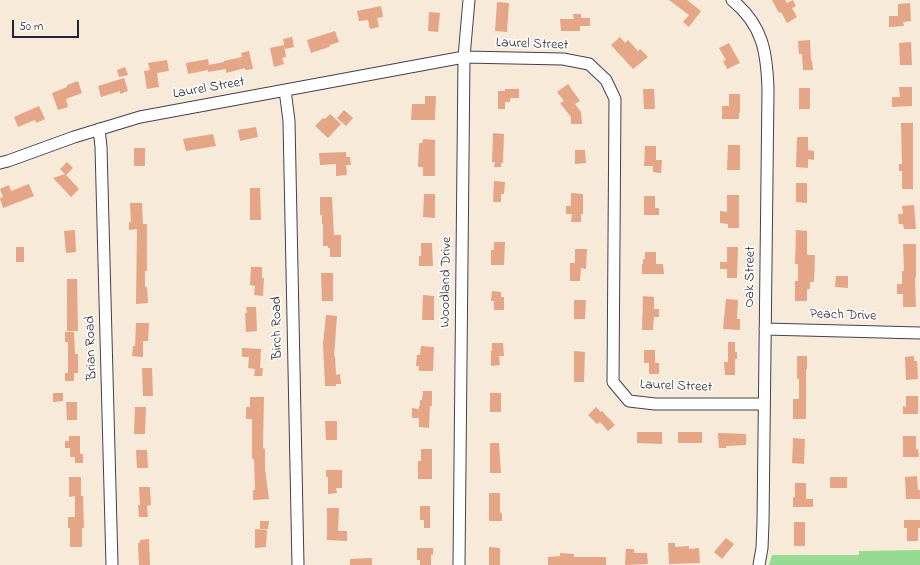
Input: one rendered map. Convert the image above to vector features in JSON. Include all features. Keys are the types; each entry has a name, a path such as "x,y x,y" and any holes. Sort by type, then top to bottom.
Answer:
{"street":[{"name":"Woodland Drive","path":"459,565 464,57 468,0"},
{"name":"Oak Street","path":"732,0 754,24 762,41 767,63 768,90 763,523 762,548 759,565"},
{"name":"Laurel Street","path":"0,163 74,137 140,117 464,57 564,59 589,64 606,80 615,99 613,382 629,400 654,404 764,404"},
{"name":"Birch Road","path":"285,90 289,121 298,565"},
{"name":"Brian Road","path":"99,129 101,147 112,565"},
{"name":"Peach Drive","path":"765,329 920,333"}],"green space":[{"path":"920,550 920,565 769,565 772,555 859,555 859,551"}],"building":[{"path":"669,0 687,0 701,11 689,27 683,22 689,15"},
{"path":"772,0 785,0 787,3 793,0 796,6 792,8 797,17 787,23 781,12 779,13"},
{"path":"497,2 509,3 507,32 495,31"},
{"path":"910,3 911,21 903,22 904,26 889,27 889,16 898,16 898,4"},
{"path":"381,6 383,17 377,18 379,27 370,29 368,20 359,21 357,11"},
{"path":"429,12 440,13 438,32 428,31"},
{"path":"573,14 581,14 581,18 590,18 590,26 580,26 580,31 561,31 560,19 574,19"},
{"path":"335,31 339,42 311,53 307,40"},
{"path":"292,37 294,47 285,49 283,39"},
{"path":"620,37 625,43 628,40 638,51 640,49 648,57 633,69 611,45"},
{"path":"810,40 813,70 803,70 802,54 799,54 798,41"},
{"path":"911,42 912,65 900,65 899,43"},
{"path":"729,43 740,63 727,69 723,61 726,60 719,48"},
{"path":"284,45 286,57 282,58 284,64 274,67 270,48"},
{"path":"249,51 253,69 245,70 245,68 226,73 226,69 208,72 208,70 188,74 186,63 208,59 209,65 242,57 241,53"},
{"path":"167,60 169,71 157,73 159,87 147,89 144,71 150,70 148,63"},
{"path":"125,67 128,75 119,77 117,70"},
{"path":"124,78 128,91 120,94 120,91 101,97 98,86"},
{"path":"78,81 82,93 66,99 68,107 58,110 52,93"},
{"path":"568,84 580,101 575,104 581,112 582,124 571,124 571,117 560,103 564,101 557,92"},
{"path":"899,87 912,87 912,106 892,107 892,97 900,97"},
{"path":"799,88 810,88 810,109 799,109"},
{"path":"505,89 519,89 519,98 510,98 510,102 505,102 505,109 498,109 498,91 505,91"},
{"path":"643,89 654,89 655,109 644,109"},
{"path":"729,94 740,94 739,119 722,119 722,106 729,106"},
{"path":"425,96 436,96 435,120 411,120 412,104 425,104"},
{"path":"39,106 45,119 36,123 35,120 18,127 14,117"},
{"path":"344,110 353,118 346,126 337,118"},
{"path":"330,114 341,124 328,138 315,126 323,118 325,119"},
{"path":"901,123 913,123 913,189 902,189 902,171 899,171 899,164 902,164"},
{"path":"256,127 258,137 240,141 238,130"},
{"path":"493,133 504,134 503,163 501,163 501,167 494,167 495,162 492,162"},
{"path":"213,134 216,146 186,151 183,139"},
{"path":"797,137 808,137 808,150 814,151 814,160 808,159 808,168 796,167"},
{"path":"423,139 435,140 435,176 423,176 423,167 418,167 419,143 422,143"},
{"path":"728,145 740,145 740,170 727,170"},
{"path":"645,146 656,146 656,160 662,160 661,173 653,172 653,166 644,166"},
{"path":"134,148 145,148 145,166 134,166"},
{"path":"575,150 585,150 586,163 575,164"},
{"path":"346,152 346,157 350,157 351,165 346,165 347,175 336,176 336,164 320,165 319,153"},
{"path":"67,162 73,168 66,175 79,189 71,197 53,178 65,174 60,169"},
{"path":"494,181 505,182 504,194 501,194 501,202 493,202"},
{"path":"796,183 807,183 807,203 796,202"},
{"path":"29,184 34,196 3,208 0,198 3,197 0,189 9,185 11,191"},
{"path":"250,188 260,188 261,220 250,220"},
{"path":"571,193 583,194 583,214 581,214 581,222 571,222 572,214 566,214 566,206 571,206"},
{"path":"424,194 435,194 435,218 423,217"},
{"path":"727,195 739,195 739,228 728,228 728,224 720,223 720,211 727,212"},
{"path":"644,196 655,196 655,208 659,208 659,215 644,215"},
{"path":"320,197 332,197 334,235 341,235 341,257 330,257 330,248 328,248 328,246 323,246 323,224 322,215 320,215"},
{"path":"130,203 142,203 143,224 147,224 147,271 145,271 145,287 147,287 148,303 136,304 137,229 129,230 129,222 131,222"},
{"path":"914,205 916,229 904,229 903,224 899,224 898,214 903,214 902,206"},
{"path":"75,230 76,252 66,253 64,231"},
{"path":"796,230 807,231 807,255 815,255 814,282 810,282 810,289 807,289 807,301 795,301 795,281 798,281 798,264 795,264"},
{"path":"494,242 505,242 504,265 491,265 491,250 494,250"},
{"path":"421,243 432,243 433,266 419,266"},
{"path":"903,244 916,244 916,307 903,307 903,294 897,294 897,284 902,284 902,271 904,271"},
{"path":"16,247 24,247 24,262 16,262"},
{"path":"727,247 738,247 737,278 727,278 727,269 720,269 720,262 727,262"},
{"path":"575,249 587,249 586,269 581,268 580,281 570,281 570,263 575,263"},
{"path":"645,252 656,252 656,264 663,264 664,274 642,274 642,264 643,259 645,259"},
{"path":"251,267 262,267 262,278 264,278 263,296 254,295 255,286 250,285"},
{"path":"321,273 333,273 333,301 322,301"},
{"path":"836,276 848,276 848,288 835,287"},
{"path":"67,279 77,279 78,331 67,331"},
{"path":"492,291 501,292 501,297 504,297 504,310 494,310 494,301 491,301"},
{"path":"423,295 434,296 434,320 422,320"},
{"path":"643,296 654,297 654,309 659,309 659,317 654,317 653,330 642,330"},
{"path":"726,299 738,300 737,319 740,319 740,330 723,329"},
{"path":"574,300 586,300 585,319 574,319"},
{"path":"246,307 256,307 257,331 246,332"},
{"path":"326,315 337,316 334,356 336,375 340,374 341,384 336,384 336,386 325,386 323,344"},
{"path":"136,323 149,323 148,341 143,341 143,357 132,356 133,346 135,346"},
{"path":"65,332 74,332 75,354 78,354 78,373 68,373 68,342 65,342"},
{"path":"728,342 735,342 737,359 735,359 735,375 725,375 724,362 728,362"},
{"path":"492,343 503,343 504,356 499,356 500,365 491,366"},
{"path":"421,346 434,347 433,371 419,371 419,366 416,366 417,355 420,355"},
{"path":"242,348 261,349 260,368 263,368 262,376 254,376 255,369 248,368 249,357 242,357"},
{"path":"644,350 655,350 655,363 659,363 659,374 649,374 649,363 644,363"},
{"path":"574,351 585,352 584,382 574,382"},
{"path":"797,356 807,356 806,419 793,419 793,399 799,399"},
{"path":"914,356 914,361 917,361 918,379 906,380 905,357"},
{"path":"142,368 152,368 153,396 143,396"},
{"path":"65,373 74,373 74,381 65,381"},
{"path":"423,391 432,391 432,406 430,406 429,428 419,427 419,418 412,418 412,408 419,409"},
{"path":"53,393 63,393 63,401 53,402"},
{"path":"490,393 501,393 501,412 490,412"},
{"path":"906,396 918,396 918,414 903,414 903,406 906,407"},
{"path":"250,397 264,397 263,448 265,449 265,469 269,499 253,500 253,490 255,490 254,459 252,459 252,419 246,419 246,407 250,407"},
{"path":"66,402 77,402 77,420 67,420"},
{"path":"135,407 146,407 145,434 134,434"},
{"path":"596,407 601,412 602,411 615,425 608,431 600,422 597,424 588,415"},
{"path":"325,421 337,421 337,440 326,440"},
{"path":"637,432 662,432 662,444 637,443"},
{"path":"678,432 702,432 702,443 678,443"},
{"path":"718,433 746,434 746,445 726,446 726,448 719,448"},
{"path":"69,436 80,436 80,454 83,454 83,463 75,463 75,457 70,457 70,448 65,448 65,441 69,441"},
{"path":"903,436 916,436 916,449 918,449 919,457 903,457"},
{"path":"793,438 805,439 804,464 792,463"},
{"path":"490,443 499,443 501,473 490,473"},
{"path":"421,449 432,449 432,479 418,479 418,461 421,461"},
{"path":"136,450 147,450 148,468 137,468"},
{"path":"326,470 342,470 342,488 336,488 337,493 328,494 328,477 326,477"},
{"path":"917,476 920,499 906,499 905,477"},
{"path":"69,477 81,477 84,528 82,528 82,547 70,547 70,528 68,528 68,517 75,517 75,496 69,497"},
{"path":"830,477 847,477 847,488 830,488"},
{"path":"795,483 806,483 806,499 813,499 813,507 793,507"},
{"path":"139,487 150,487 151,505 147,506 148,517 139,517"},
{"path":"489,493 500,493 500,513 502,513 502,521 489,521"},
{"path":"420,506 430,506 430,528 424,528 424,520 420,520"},
{"path":"327,508 339,508 338,531 347,531 347,541 327,540"},
{"path":"904,520 920,520 920,528 918,528 918,541 907,541 907,528 904,528"},
{"path":"260,521 269,521 268,529 260,529"},
{"path":"794,522 805,522 805,546 794,546"},
{"path":"255,529 267,530 266,547 255,548"},
{"path":"726,538 734,544 722,559 714,552"},
{"path":"149,539 150,565 139,565 138,543 140,543 140,540"},
{"path":"668,543 675,543 675,547 689,546 689,549 699,548 700,563 669,564"},
{"path":"489,547 500,548 500,565 489,565"},
{"path":"417,548 433,548 431,565 420,565 420,560 417,560"},
{"path":"626,549 634,549 634,553 647,553 648,564 625,565"},
{"path":"560,553 574,554 574,557 606,557 606,565 548,565 548,557 560,556"},
{"path":"372,558 372,565 350,565 350,559"}]}
